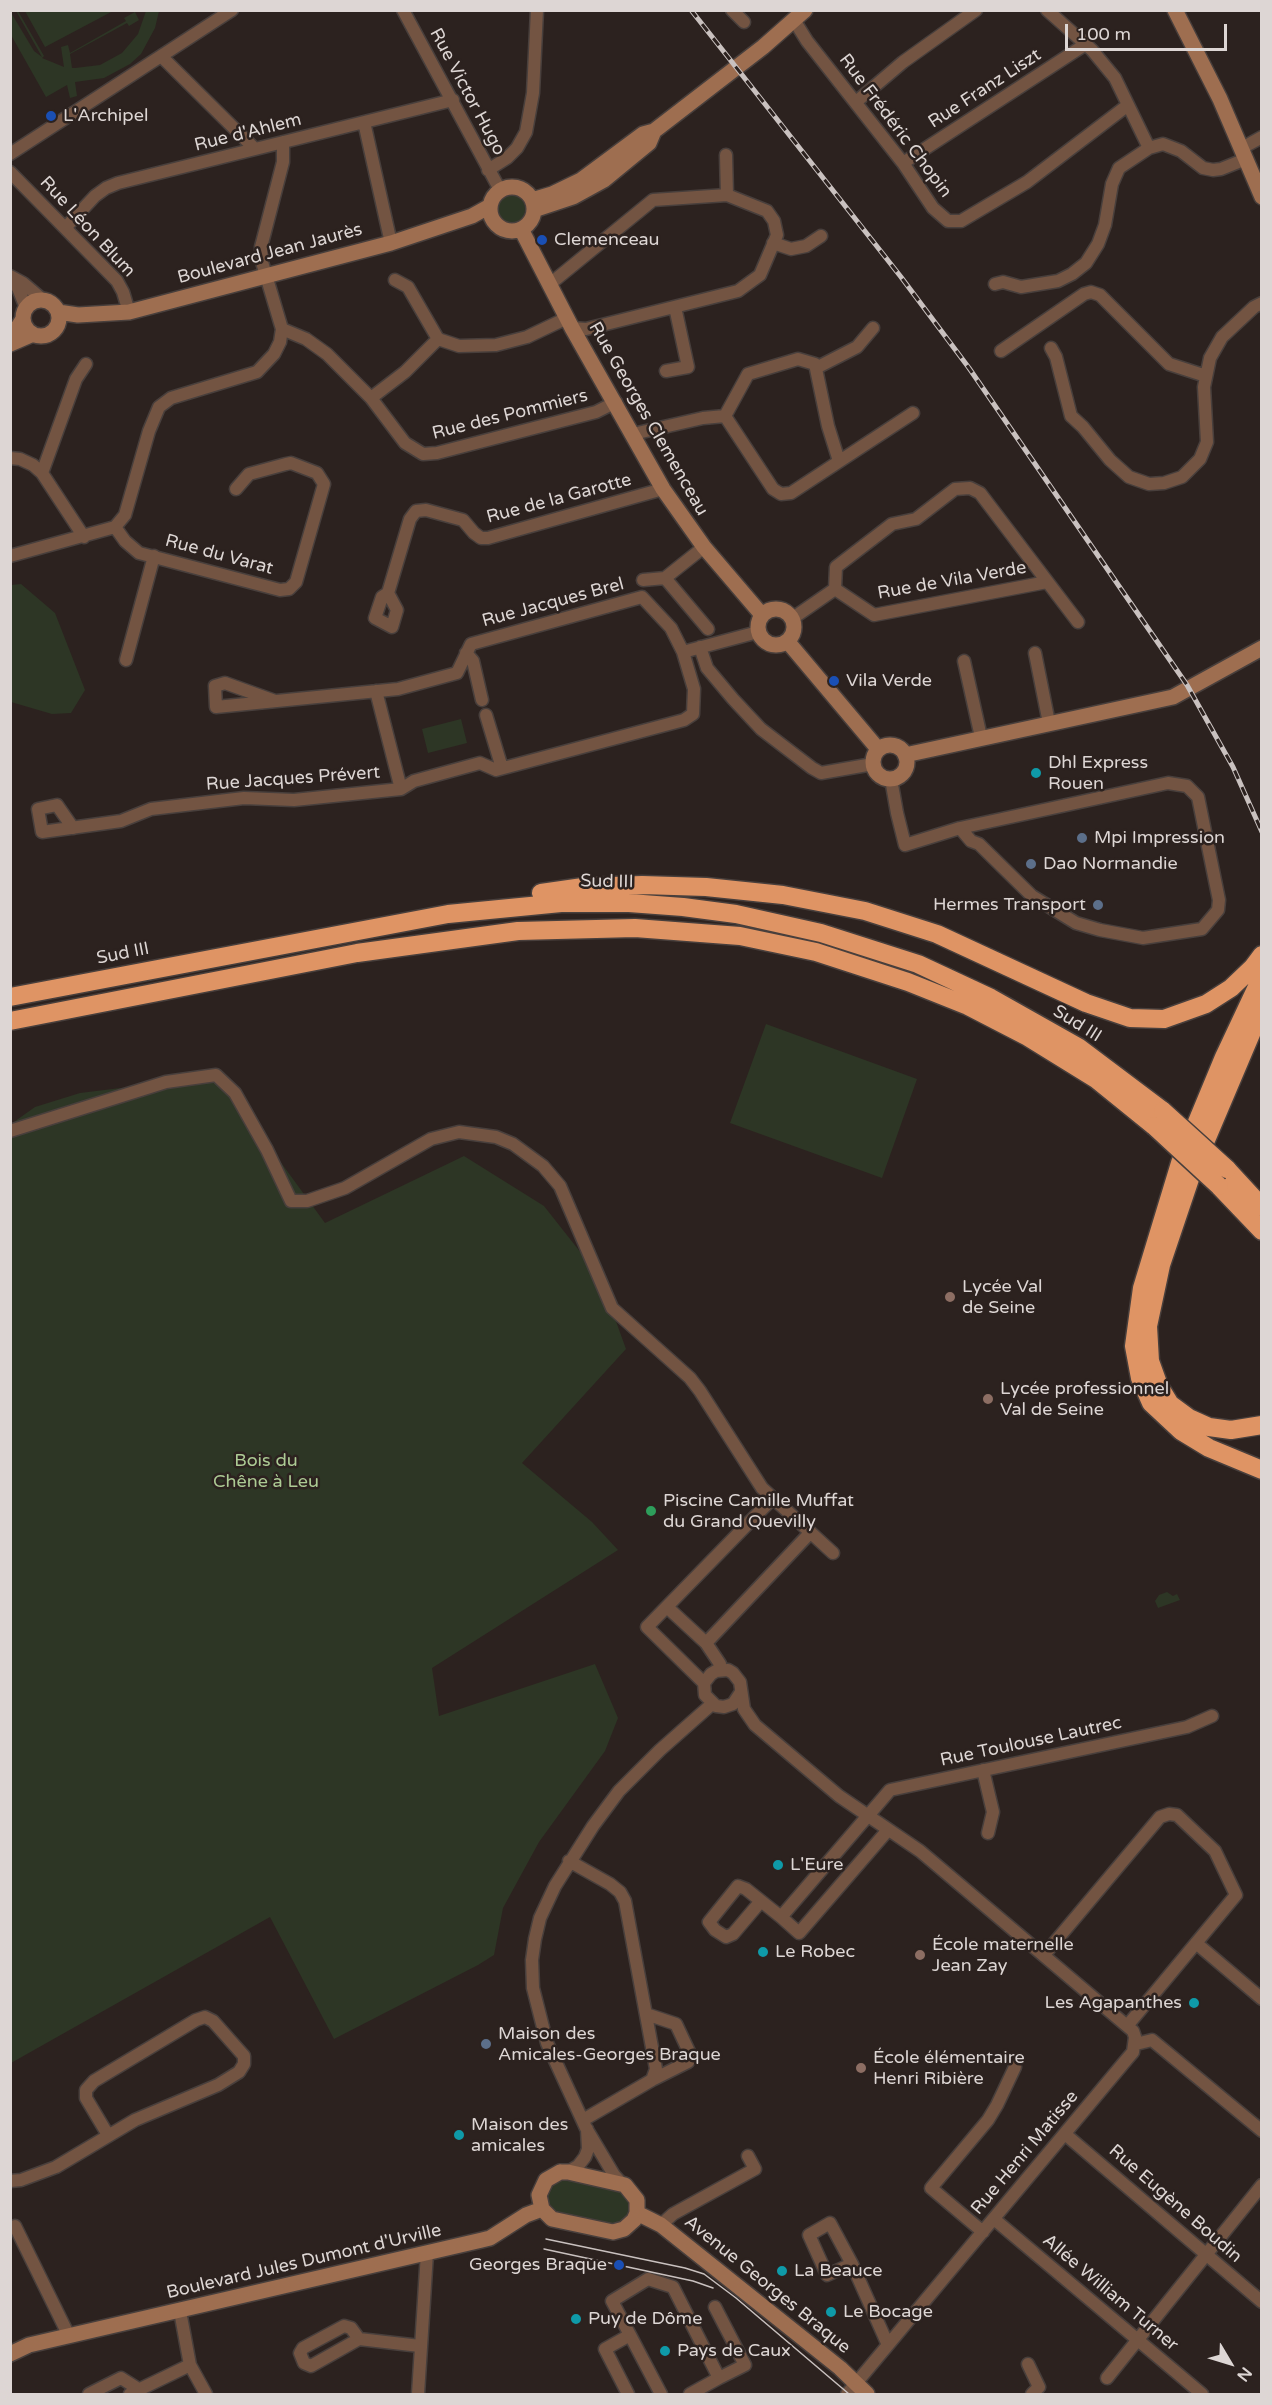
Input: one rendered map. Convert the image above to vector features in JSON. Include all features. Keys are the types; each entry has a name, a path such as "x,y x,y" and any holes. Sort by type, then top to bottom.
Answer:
{"highway":[{"path":"402,921 499,899 583,887 642,885 706,887 783,895 865,911 937,934 1086,1003 1130,1018 1164,1019 1206,1004 1231,988 1262,955"},
{"name":"Sud III","path":"10,997 402,921 509,907 561,903 629,903 736,914 821,933 918,964 991,998 1078,1047 1158,1118"},
{"name":"Sud III","path":"10,1021 357,953 518,930 635,928 740,936 816,952 908,982 968,1006 1028,1037 1158,1118"},
{"path":"1262,976 1224,1057 1180,1163 1142,1288 1134,1346 1140,1378 1151,1403 1181,1431 1209,1448 1262,1470"},
{"path":"1262,1008 1192,1173 1161,1265 1148,1326 1150,1361 1159,1386 1170,1404 1189,1418 1209,1427 1231,1430 1262,1425"},
{"path":"1158,1118 1227,1169 1262,1207"},
{"path":"1158,1118 1262,1231"}],"street":[{"path":"10,154 232,10"},
{"path":"488,170 512,153 525,132 533,93 537,10"},
{"path":"732,10 744,22"},
{"path":"856,102 903,62 976,10"},
{"path":"1047,10 1086,45 1115,78 1149,148"},
{"path":"1175,10 1220,99 1262,197"},
{"name":"Rue Victor Hugo","path":"403,11 500,190"},
{"path":"533,205 526,193 518,188 509,187 500,190 494,197 490,212 496,224 508,230 521,229 527,224 533,205 582,180 643,134 654,131 800,15"},
{"name":"Rue Frédéric Chopin","path":"800,15 807,41 903,163 933,208 948,221 961,221 1028,182 1128,105"},
{"name":"Rue Franz Liszt","path":"903,163 1086,45"},
{"path":"160,56 255,149"},
{"name":"Rue d'Ahlem","path":"66,227 95,196 106,188 453,100"},
{"path":"363,122 391,243"},
{"path":"995,284 1003,282 1021,287 1058,281 1086,263 1098,244 1105,225 1112,184 1119,168 1149,148 1163,144 1180,151 1203,168 1212,170 1221,169 1262,137"},
{"path":"10,556 114,527 125,515 148,431 159,407 171,398 257,372 274,354 280,342 282,329 262,262 261,247 283,162 283,142"},
{"path":"726,155 727,195"},
{"name":"Rue Léon Blum","path":"10,172 117,281 123,291 127,312"},
{"path":"395,280 408,287 438,339 459,346 496,345 569,323 586,329 738,291 752,283 759,275 777,235 774,221 767,211 727,195 653,200 550,284"},
{"name":"Boulevard Jean Jaurès","path":"55,329 102,321 127,312 391,243 472,216 490,206"},
{"name":"Boulevard Jean Jaurès","path":"426,232 474,224 496,224"},
{"name":"Rue Georges Clemenceau","path":"521,229 569,323 616,402 663,489 704,547 762,615"},
{"path":"773,243 791,249 806,246 821,236"},
{"path":"10,277 23,283 43,300 52,304 58,312 59,321 55,329 45,335 33,334 10,344"},
{"path":"10,277 18,288 26,328 33,334"},
{"path":"1001,351 1084,294 1091,292 1101,295 1169,364 1206,376"},
{"path":"10,332 18,327 24,314 36,300 43,300"},
{"path":"1051,348 1056,357 1071,416 1110,460 1129,477 1149,483 1164,483 1182,477 1200,459 1207,442 1204,387 1210,358 1222,337 1248,312 1262,303"},
{"path":"666,371 688,367 675,307"},
{"name":"Boulevard Jean Jaurès","path":"58,312 78,315 127,312"},
{"path":"816,368 857,347 873,328"},
{"name":"Rue des Pommiers","path":"282,329 306,339 376,394 405,443 417,452 430,454 596,412 616,402"},
{"path":"376,394 405,372 438,339"},
{"path":"725,416 748,374 798,359 816,364 828,426 839,461"},
{"path":"42,473 76,379 86,364"},
{"path":"725,416 773,489 781,494 790,493 913,413"},
{"path":"633,434 703,418 725,416"},
{"path":"10,458 20,459 33,465 42,473 84,537"},
{"name":"Rue du Varat","path":"114,527 125,541 140,553 280,590 289,589 296,582 324,484 317,473 291,463 249,474 236,489"},
{"name":"Rue de Vila Verde","path":"1047,582 874,615 835,589 836,567 892,524 916,519 955,489 970,488 980,494 1078,622"},
{"name":"Rue de la Garotte","path":"388,593 410,519 416,511 426,510 463,520 474,533 481,538 488,538 663,489"},
{"path":"644,580 665,578 704,547"},
{"path":"126,660 154,556"},
{"path":"665,578 708,629"},
{"path":"792,618 835,589"},
{"name":"Rue Jacques Brel","path":"275,701 398,689 457,673 471,644 642,597 671,628 682,652"},
{"path":"775,609 782,610 792,618 794,633 788,642 772,646 766,643 758,632 758,622 762,615 775,609"},
{"path":"682,652 758,632"},
{"path":"788,642 878,749"},
{"path":"700,647 707,668 733,699 762,729 812,768 821,773 873,765"},
{"path":"906,755 1173,697 1262,648"},
{"name":"Rue Jacques Prévert","path":"73,828 121,821 151,809 244,798 294,800 401,789 414,781 480,764 496,770 684,720 693,714 695,697 682,652"},
{"path":"466,653 473,662 482,700"},
{"path":"1035,653 1049,723"},
{"path":"964,661 981,737"},
{"path":"376,691 401,789"},
{"path":"486,716 502,768"},
{"path":"893,745 906,755 904,770 891,779 881,776 873,765 873,758 878,749 893,745"},
{"path":"891,779 905,845 960,828 1168,783 1187,786 1198,796 1219,900 1218,910 1202,929 1143,938 1076,923 1032,896 979,844 971,841 960,828"},
{"path":"10,1131 166,1082 216,1075 235,1093 267,1150 291,1201 308,1201 345,1188 432,1139 450,1134 459,1132 496,1137 513,1144 543,1166 560,1186 612,1308 690,1378 762,1488 833,1553"},
{"path":"773,1498 647,1628 704,1683 705,1695 718,1706 755,1725 839,1796 920,1851 1133,2031 1136,2044 1152,2040 1262,2131"},
{"path":"706,1643 810,1533"},
{"path":"667,1607 706,1643 720,1664 720,1670"},
{"path":"704,1683 711,1674 720,1670 728,1671 737,1677 744,1709 755,1725"},
{"path":"585,2124 588,2149 585,2157 578,2166 568,2172 551,2176 541,2186 539,2199 542,2209 552,2219 613,2232 628,2226 637,2213 636,2200 633,2193 614,2175 585,2124 547,2043 535,2004 532,1979 532,1960 540,1918 569,1861 619,1791 660,1750 718,1706 733,1704 741,1692"},
{"name":"Rue Toulouse Lautrec","path":"781,1917 890,1790 1187,1727 1212,1716"},
{"path":"983,1770 993,1812 988,1833"},
{"path":"1044,1955 1160,1818 1169,1814 1177,1815 1215,1851 1236,1895 1127,2026"},
{"path":"761,1901 799,1933 888,1830"},
{"path":"569,1861 620,1892 625,1901 656,2069 652,2080"},
{"path":"1196,1943 1262,1999"},
{"path":"585,2124 652,2080 688,2062 691,2055 676,2024 646,2014"},
{"path":"10,2181 21,2180 56,2167 135,2120 218,2085 239,2072 244,2064 244,2056 213,2021 205,2017 196,2020 94,2081 86,2090 86,2098 108,2135"},
{"name":"Rue Henri Matisse","path":"857,2391 888,2345 1127,2059 1136,2044"},
{"path":"983,2232 932,2187 988,2120 1015,2067"},
{"name":"Rue Eugène Boudin","path":"1065,2134 1262,2302"},
{"path":"661,2225 673,2214 755,2169 748,2156"},
{"path":"568,2172 622,2184"},
{"path":"1107,2378 1262,2185"},
{"name":"Boulevard Jules Dumont d'Urville","path":"10,2354 29,2345 490,2238 526,2215 542,2209"},
{"name":"Avenue Georges Braque","path":"637,2213 661,2225 840,2368 857,2391"},
{"name":"Allée William Turner","path":"994,2219 1202,2394"},
{"path":"10,2228 15,2226 69,2336"},
{"path":"418,2394 427,2253"},
{"path":"852,2264 888,2345"},
{"path":"661,2394 612,2301 648,2279 674,2287 719,2378"},
{"path":"690,2394 745,2365 715,2307"},
{"path":"180,2311 190,2365 206,2394"},
{"path":"628,2394 604,2349 630,2336"},
{"path":"359,2339 420,2346"},
{"path":"1028,2364 1039,2386 1032,2394"},
{"path":"88,2394 121,2378 135,2392 190,2365"}],"green space":[{"path":"10,11 34,51 42,57 16,11 44,56 42,58 64,67 61,47 68,45 70,53 126,21 124,18 135,12 139,20 129,26 127,23 70,54 72,68 75,68 100,65 122,53 138,34 146,11 159,11 155,28 141,54 130,64 104,78 75,82 77,96 70,98 67,85 46,97 11,35"},
{"path":"25,11 113,11 45,47"},
{"path":"511,195 521,199 525,209 521,219 511,223 501,219 497,209 501,199"},
{"path":"21,584 55,613 85,690 71,713 52,714 11,702 11,585"},
{"path":"461,719 467,743 428,753 422,729"},
{"path":"766,1024 917,1079 882,1178 730,1123"},
{"name":"Bois du Chêne à Leu","path":"218,1076 325,1223 464,1156 544,1206 600,1277 626,1349 522,1463 592,1522 618,1550 432,1668 439,1716 595,1664 618,1718 605,1751 539,1842 503,1908 494,1955 478,1965 334,2039 270,1917 11,2063 11,1124 35,1107 80,1093"},
{"path":"1167,1592 1173,1596 1177,1594 1180,1600 1158,1608 1155,1601 1159,1595"},
{"path":"560,2177 621,2191 628,2198 631,2206 629,2215 622,2222 614,2225 555,2211 548,2204 545,2194 551,2184"}],"tram line":[{"path":"546,2239 704,2274 736,2298 849,2394"},
{"path":"544,2249 693,2281 713,2288"}],"railway":[{"path":"691,10 901,277 969,368 1187,685 1233,767 1262,832"}],"place":[{"name":"L'Archipel","path":"51,116"},
{"name":"Clemenceau","path":"542,240"},
{"name":"Vila Verde","path":"834,681"},
{"name":"Dhl Express Rouen","path":"1036,773"},
{"name":"Mpi Impression","path":"1082,838"},
{"name":"Dao Normandie","path":"1031,864"},
{"name":"Hermes Transport","path":"1098,905"},
{"name":"Lycée Val de Seine","path":"950,1297"},
{"name":"Lycée professionnel Val de Seine","path":"988,1399"},
{"name":"Piscine Camille Muffat du Grand Quevilly","path":"651,1511"},
{"name":"L'Eure","path":"778,1865"},
{"name":"Le Robec","path":"763,1952"},
{"name":"École maternelle Jean Zay","path":"920,1955"},
{"name":"Les Agapanthes","path":"1194,2003"},
{"name":"Maison des Amicales-Georges Braque","path":"486,2044"},
{"name":"École élémentaire Henri Ribière","path":"861,2068"},
{"name":"Maison des amicales","path":"459,2135"},
{"name":"Georges Braque","path":"619,2265"},
{"name":"La Beauce","path":"782,2271"},
{"name":"Le Bocage","path":"831,2312"},
{"name":"Puy de Dôme","path":"576,2319"},
{"name":"Pays de Caux","path":"665,2351"}]}
